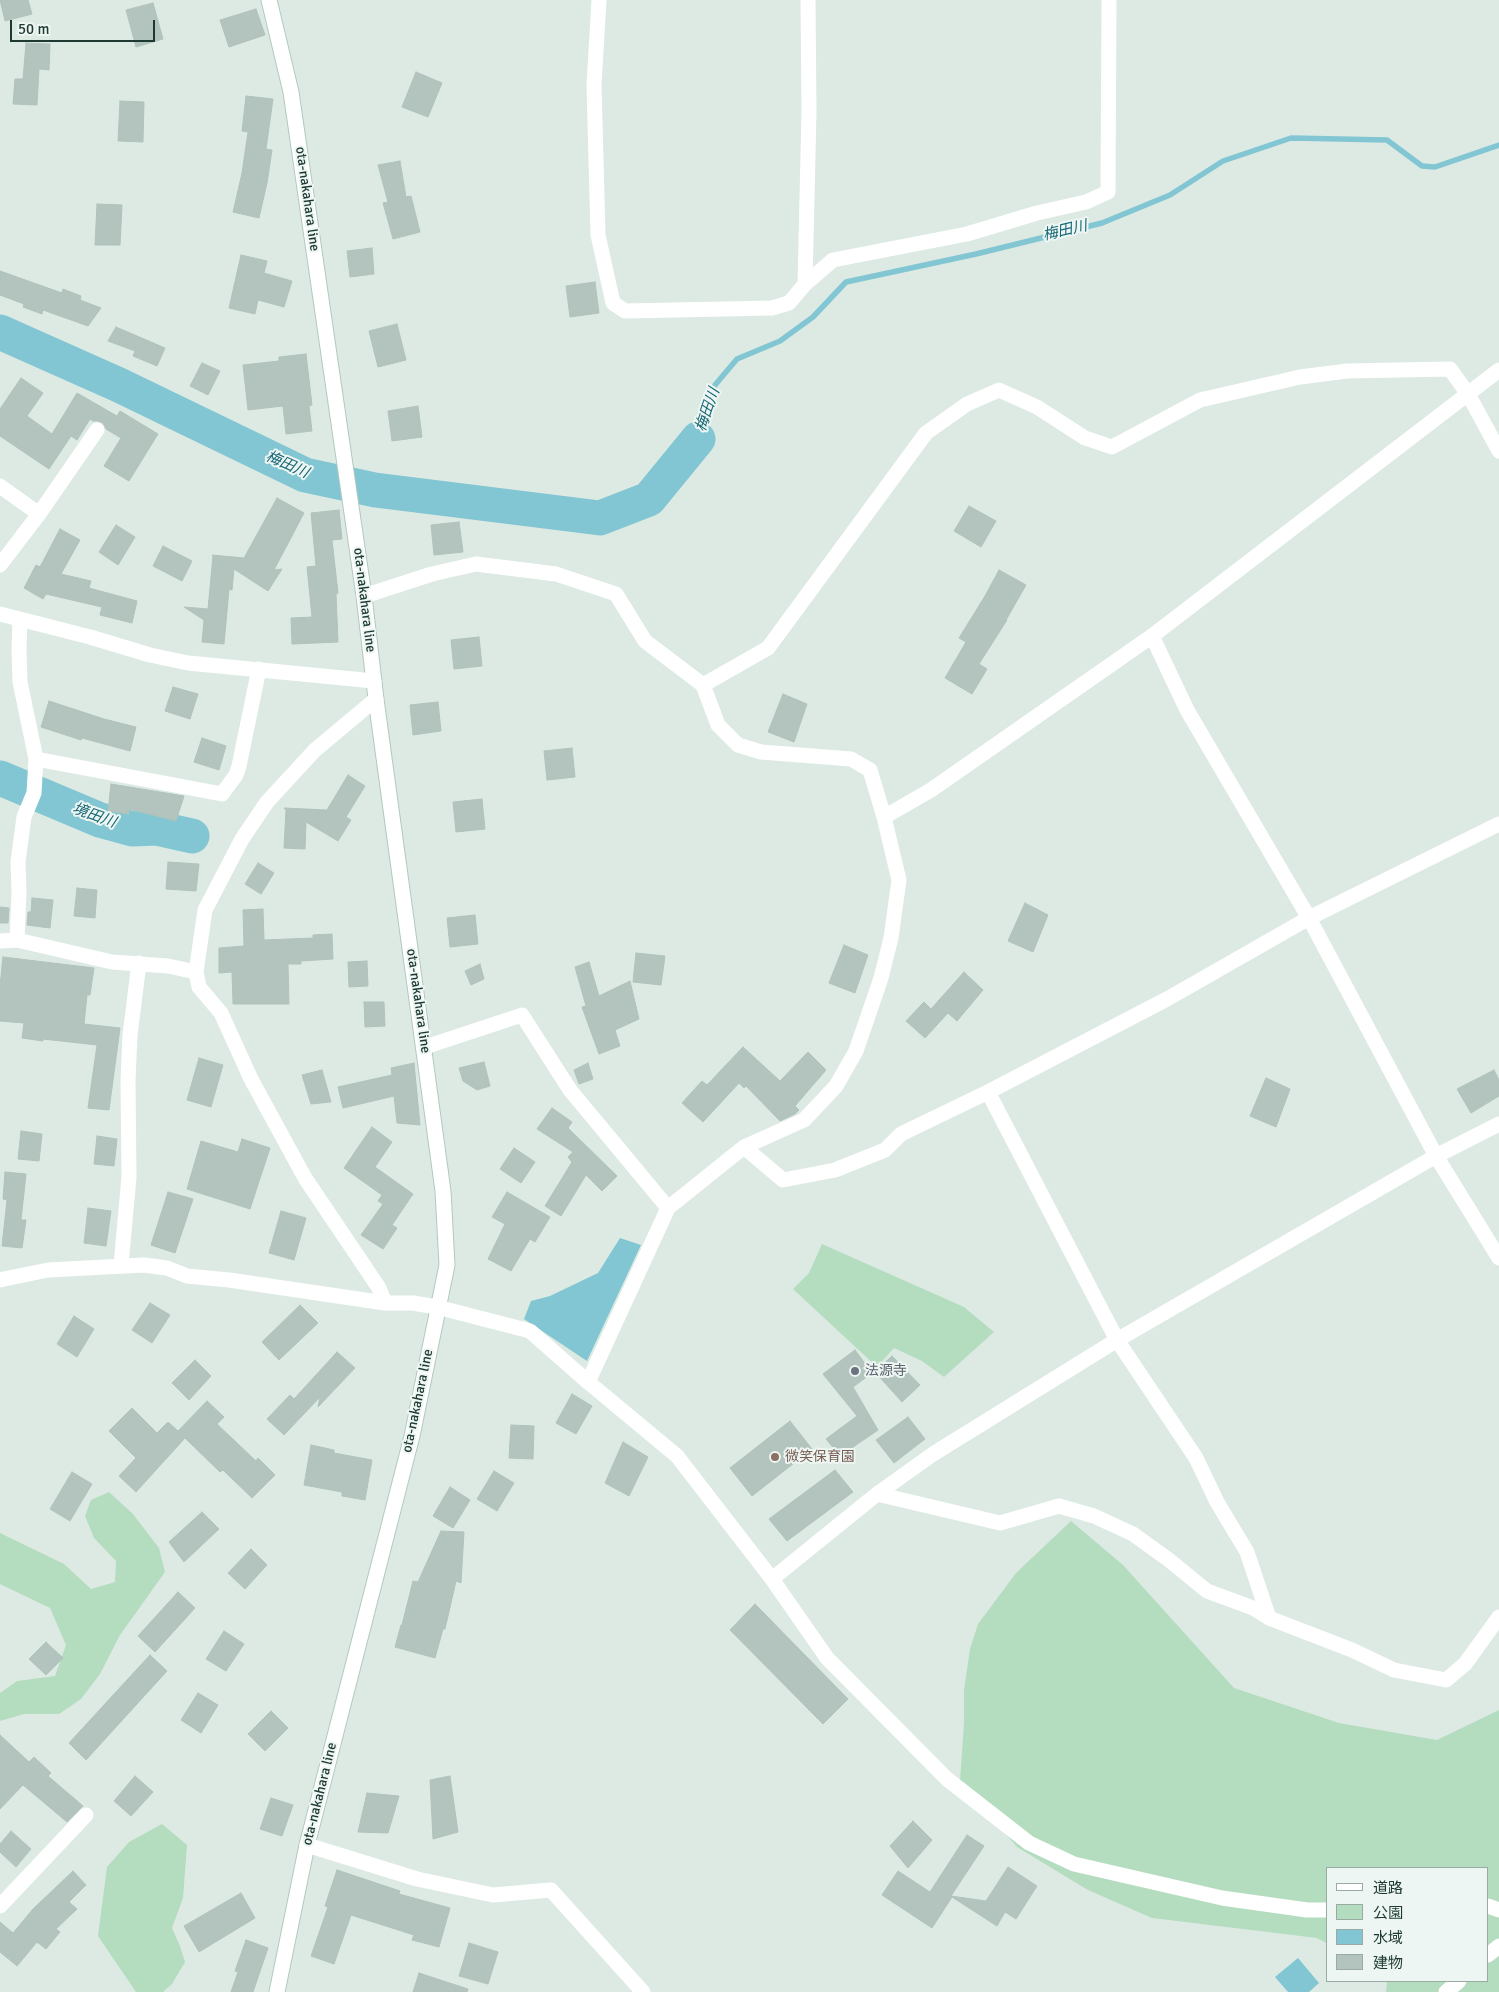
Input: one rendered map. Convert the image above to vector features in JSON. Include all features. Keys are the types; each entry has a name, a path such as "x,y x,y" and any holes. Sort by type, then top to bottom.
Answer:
{"street":[{"name":"ota-nakahara line","path":"269,0 291,92 350,494 376,700 425,1047 443,1191 447,1265 412,1436 307,1845 276,1992"},
{"path":"599,0 594,85 598,235 613,303 625,311 772,308 789,303 805,284 834,260 967,234 1037,213 1086,202 1108,192 1109,0"},
{"path":"805,284 809,112 808,0"},
{"path":"703,685 768,648 926,433 967,404 1000,390 1037,407 1085,438 1112,447 1200,400 1300,377 1347,371 1450,369 1468,394 1499,451"},
{"path":"884,817 931,790 1152,636 1345,486 1499,370"},
{"path":"0,566 39,514 97,430"},
{"path":"0,486 39,514"},
{"path":"364,596 432,574 476,564 556,574 616,594 645,641 703,685 718,726 738,745 761,752 851,759 870,770 884,817 900,880 891,938 881,978 856,1051 836,1086 804,1120 744,1147 668,1208 588,1382"},
{"path":"0,614 150,655 188,663 374,681"},
{"path":"17,940 18,862 24,817 34,793 36,760 20,682 20,619"},
{"path":"1152,636 1187,710 1309,918 1436,1156 1499,1258"},
{"path":"36,760 222,794 236,775 239,766 259,669"},
{"path":"376,700 315,750 267,802 242,838 205,910 196,972 199,987 221,1013 251,1079 305,1178 379,1288 385,1303"},
{"path":"744,1147 783,1180 836,1170 886,1150 902,1134 988,1092 1167,999 1309,918 1499,824"},
{"path":"0,941 17,940 112,962 168,966 196,972"},
{"path":"121,1265 129,1177 128,1080 130,1035 139,963"},
{"path":"425,1047 522,1015 570,1090 668,1208"},
{"path":"988,1092 1117,1340 1196,1458 1217,1502 1247,1552 1269,1618"},
{"path":"772,1579 877,1494 933,1454 1117,1340 1436,1156 1499,1124"},
{"path":"0,1280 48,1270 144,1264 167,1268 188,1276 229,1280 385,1303 437,1307 530,1331 677,1456 772,1579 827,1658 948,1779 1029,1842 1074,1864 1222,1898 1307,1910 1326,1910"},
{"path":"877,1494 1000,1523 1058,1506 1094,1516 1132,1534 1169,1560 1207,1591 1253,1608 1269,1618 1352,1650 1394,1670 1446,1680 1465,1664 1499,1617"},
{"path":"0,1906 86,1815"},
{"path":"307,1845 417,1879 493,1895 552,1890 642,1992"},
{"path":"1489,1955 1499,1946"},
{"path":"1446,1992 1457,1982"}],"green space":[{"path":"822,1244 964,1307 994,1332 944,1377 922,1361 894,1348 877,1367 793,1289 809,1273"},
{"path":"109,1492 133,1514 159,1548 165,1572 120,1635 100,1674 81,1699 59,1714 24,1714 0,1721 0,1693 17,1681 55,1676 66,1645 50,1608 0,1584 0,1533 64,1564 91,1589 115,1582 116,1561 94,1538 85,1516 91,1500"},
{"path":"1071,1521 1123,1565 1234,1688 1339,1723 1437,1740 1499,1710 1499,1992 1386,1992 1387,1982 1489,1982 1489,1867 1326,1867 1326,1943 1317,1938 1152,1918 1088,1890 1017,1847 960,1782 964,1690 970,1649 978,1624 1016,1573"},
{"path":"162,1824 187,1845 183,1898 172,1928 185,1962 172,1984 163,1992 136,1992 98,1936 107,1867 129,1842"}],"water":[{"path":"620,1238 641,1245 587,1361 524,1319 531,1301 550,1296 598,1273"},
{"path":"1298,1958 1319,1983 1309,1992 1288,1992 1275,1977"}],"building":[{"path":"0,0 28,0 32,14 5,21"},
{"path":"153,3 163,39 136,47 126,10"},
{"path":"256,9 265,35 229,47 220,20"},
{"path":"26,43 50,44 49,70 39,69 37,105 13,104 15,79 23,79"},
{"path":"416,72 442,83 428,117 402,107"},
{"path":"246,96 273,99 266,149 272,150 259,218 233,212 242,173 248,132 242,131"},
{"path":"120,101 144,102 143,142 118,141"},
{"path":"400,161 406,197 411,196 420,232 393,239 383,203 388,202 378,165"},
{"path":"97,204 122,205 120,245 95,245"},
{"path":"372,248 374,274 350,277 347,251"},
{"path":"241,255 267,261 264,273 292,281 284,307 258,300 255,314 229,308"},
{"path":"0,271 62,293 63,289 81,296 80,300 101,308 88,326 43,310 42,314 23,307 24,304 0,295"},
{"path":"595,282 599,313 570,317 566,286"},
{"path":"397,324 406,360 378,367 369,331"},
{"path":"116,327 165,348 157,366 133,356 135,351 108,341"},
{"path":"306,354 312,405 309,406 312,431 286,434 283,406 248,410 243,365 279,361 279,357"},
{"path":"202,363 220,371 208,395 190,386"},
{"path":"21,378 43,393 27,416 52,434 77,393 117,416 120,411 158,434 129,481 104,466 121,438 106,429 103,423 98,421 90,419 77,440 71,436 49,469 0,436 0,409"},
{"path":"418,406 422,437 392,441 388,411"},
{"path":"277,498 304,513 274,570 282,569 268,591 234,569 232,590 229,589 224,644 202,642 204,620 184,607 208,609 212,555 244,558"},
{"path":"969,506 996,521 981,547 954,531"},
{"path":"339,510 342,539 332,540 338,593 336,594 338,642 292,644 291,618 312,617 307,567 316,566 311,513"},
{"path":"459,522 463,552 434,555 431,525"},
{"path":"116,525 135,537 118,565 99,552"},
{"path":"60,529 80,540 61,574 91,581 89,588 137,601 132,623 100,615 102,607 46,594 43,599 24,588 36,565 40,567"},
{"path":"163,546 192,561 182,581 153,566"},
{"path":"999,570 1026,585 1007,620 979,664 987,669 972,694 945,678 966,642 959,638"},
{"path":"479,637 482,666 454,669 451,640"},
{"path":"173,687 198,694 190,719 165,711"},
{"path":"783,694 807,704 794,742 768,732"},
{"path":"49,701 136,727 130,751 82,738 81,740 41,727"},
{"path":"438,702 441,731 413,735 410,705"},
{"path":"202,738 226,746 219,770 194,762"},
{"path":"572,748 575,777 547,780 544,751"},
{"path":"348,775 365,786 346,817 351,820 338,841 306,822 305,849 284,848 286,810 284,808 327,810"},
{"path":"111,784 184,796 176,821 129,809 129,814 108,811"},
{"path":"482,799 485,829 456,832 453,802"},
{"path":"168,862 199,864 196,891 166,889"},
{"path":"258,863 274,873 261,894 245,884"},
{"path":"77,888 97,890 95,918 74,916"},
{"path":"32,898 53,900 50,928 27,925 28,912 31,912"},
{"path":"1025,903 1048,915 1033,952 1008,941"},
{"path":"0,907 9,908 8,923 0,923"},
{"path":"263,909 264,940 313,938 313,935 332,934 333,959 301,961 301,964 288,964 289,1004 233,1004 232,972 219,973 219,948 244,946 243,910"},
{"path":"475,915 478,944 450,947 447,918"},
{"path":"844,945 868,955 855,993 829,983"},
{"path":"636,953 665,956 661,985 633,982"},
{"path":"3,957 94,968 90,995 87,995 84,1024 120,1028 109,1110 88,1108 97,1045 22,1038 24,1023 0,1021 0,986"},
{"path":"367,961 368,986 349,987 348,962"},
{"path":"589,962 599,996 630,981 639,1019 615,1030 620,1046 599,1054 582,1007 586,1006 575,967"},
{"path":"480,964 484,979 471,985 465,971"},
{"path":"964,972 983,990 957,1021 948,1013 925,1038 906,1021 924,1002 931,1009"},
{"path":"364,1002 384,1002 385,1026 365,1027"},
{"path":"743,1047 780,1081 808,1052 826,1070 795,1106 799,1110 780,1121 746,1086 744,1088 739,1083 703,1122 682,1103 702,1081 707,1085"},
{"path":"199,1058 223,1065 211,1107 187,1100"},
{"path":"484,1062 490,1086 477,1090 463,1081 459,1068"},
{"path":"414,1063 420,1125 397,1123 394,1096 343,1108 338,1087 392,1075 391,1068"},
{"path":"588,1063 593,1079 579,1084 574,1070"},
{"path":"322,1070 331,1102 311,1104 302,1075"},
{"path":"1494,1070 1499,1080 1499,1096 1471,1113 1457,1089"},
{"path":"1266,1078 1290,1089 1276,1127 1250,1116"},
{"path":"552,1108 572,1122 568,1128 617,1176 602,1191 586,1175 561,1216 545,1206 572,1162 568,1157 573,1152 537,1129"},
{"path":"372,1127 392,1142 375,1167 413,1194 392,1225 397,1228 383,1249 361,1235 383,1204 378,1201 382,1195 344,1168"},
{"path":"21,1131 42,1134 39,1161 18,1159"},
{"path":"97,1136 117,1139 114,1166 94,1164"},
{"path":"242,1139 270,1148 250,1209 187,1189 201,1141 238,1152"},
{"path":"514,1148 535,1162 521,1183 500,1169"},
{"path":"5,1172 26,1174 21,1220 26,1220 22,1248 2,1246 7,1200 3,1199"},
{"path":"168,1192 193,1199 175,1253 151,1245"},
{"path":"507,1192 550,1217 535,1242 530,1239 511,1271 488,1259 505,1224 492,1217"},
{"path":"88,1208 111,1211 106,1246 84,1243"},
{"path":"281,1211 306,1218 294,1260 269,1253"},
{"path":"150,1303 170,1315 152,1343 132,1330"},
{"path":"300,1305 318,1323 279,1360 262,1342"},
{"path":"74,1316 94,1329 77,1357 57,1344"},
{"path":"855,1350 872,1373 853,1387 878,1430 840,1456 826,1439 857,1416 823,1374"},
{"path":"337,1352 355,1368 318,1407 320,1397 284,1435 267,1419 290,1395 294,1399"},
{"path":"892,1356 920,1385 902,1402 875,1372"},
{"path":"195,1360 211,1376 189,1400 172,1383"},
{"path":"572,1394 592,1406 576,1434 556,1423"},
{"path":"207,1401 224,1417 217,1424 256,1461 258,1458 275,1475 252,1498 223,1470 220,1472 185,1438 136,1492 119,1476 136,1458 109,1431 132,1408 157,1433 168,1422 178,1431"},
{"path":"908,1417 925,1439 894,1463 876,1440"},
{"path":"790,1421 812,1449 752,1496 730,1468"},
{"path":"511,1425 534,1426 533,1459 509,1458"},
{"path":"623,1442 648,1457 629,1496 605,1483"},
{"path":"311,1445 334,1450 334,1453 372,1460 365,1500 342,1496 342,1492 304,1485"},
{"path":"835,1470 853,1492 787,1541 769,1519"},
{"path":"494,1471 514,1483 497,1511 477,1499"},
{"path":"72,1472 92,1484 70,1521 50,1509"},
{"path":"450,1487 470,1500 453,1528 433,1516"},
{"path":"202,1512 219,1529 184,1562 169,1542"},
{"path":"441,1531 464,1532 461,1583 456,1581 445,1629 443,1629 435,1658 395,1647 413,1581 418,1582"},
{"path":"251,1549 267,1565 245,1589 228,1573"},
{"path":"178,1592 195,1608 155,1652 138,1636"},
{"path":"755,1604 848,1699 823,1724 730,1630"},
{"path":"224,1631 244,1644 226,1671 206,1659"},
{"path":"46,1642 63,1658 46,1675 29,1659"},
{"path":"150,1655 167,1671 86,1760 69,1743"},
{"path":"198,1693 218,1705 201,1733 181,1720"},
{"path":"271,1711 288,1728 265,1751 248,1734"},
{"path":"0,1735 29,1762 34,1757 51,1773 48,1776 83,1806 67,1822 23,1785 0,1809"},
{"path":"135,1776 153,1792 131,1816 114,1801"},
{"path":"450,1776 458,1832 433,1839 430,1780"},
{"path":"367,1793 399,1796 388,1833 358,1832"},
{"path":"271,1798 293,1805 282,1836 260,1829"},
{"path":"913,1821 932,1840 908,1868 890,1846"},
{"path":"11,1831 31,1849 16,1867 0,1852 0,1844"},
{"path":"967,1835 984,1846 951,1896 986,1901 1008,1867 1037,1886 1016,1919 1005,1912 997,1926 952,1897 932,1928 882,1895 898,1871 930,1892"},
{"path":"337,1870 400,1891 399,1894 450,1908 439,1947 412,1940 414,1935 351,1915 334,1964 311,1956 328,1907 325,1906"},
{"path":"73,1871 86,1885 69,1902 77,1909 56,1929 60,1932 46,1949 37,1942 17,1966 0,1952 0,1922 13,1933 33,1909"},
{"path":"241,1893 255,1918 199,1952 184,1926"},
{"path":"246,1940 268,1948 253,1992 231,1992 238,1972 235,1971"},
{"path":"469,1943 498,1952 488,1984 459,1976"},
{"path":"419,1973 468,1989 467,1992 413,1992"}],"waterway":[{"name":"梅田川","path":"698,439 715,385 737,359 780,341 813,317 846,282 976,254 1102,223 1170,195 1223,161 1291,138 1387,140 1422,166 1435,167 1499,145"},
{"name":"梅田川","path":"0,332 119,385 305,475 375,490 600,518 649,499 698,439"},
{"name":"境田川","path":"0,778 100,820 133,829 156,828 192,836"}],"place":[{"name":"法源寺","path":"855,1371"},
{"name":"微笑保育園","path":"775,1457"}]}
